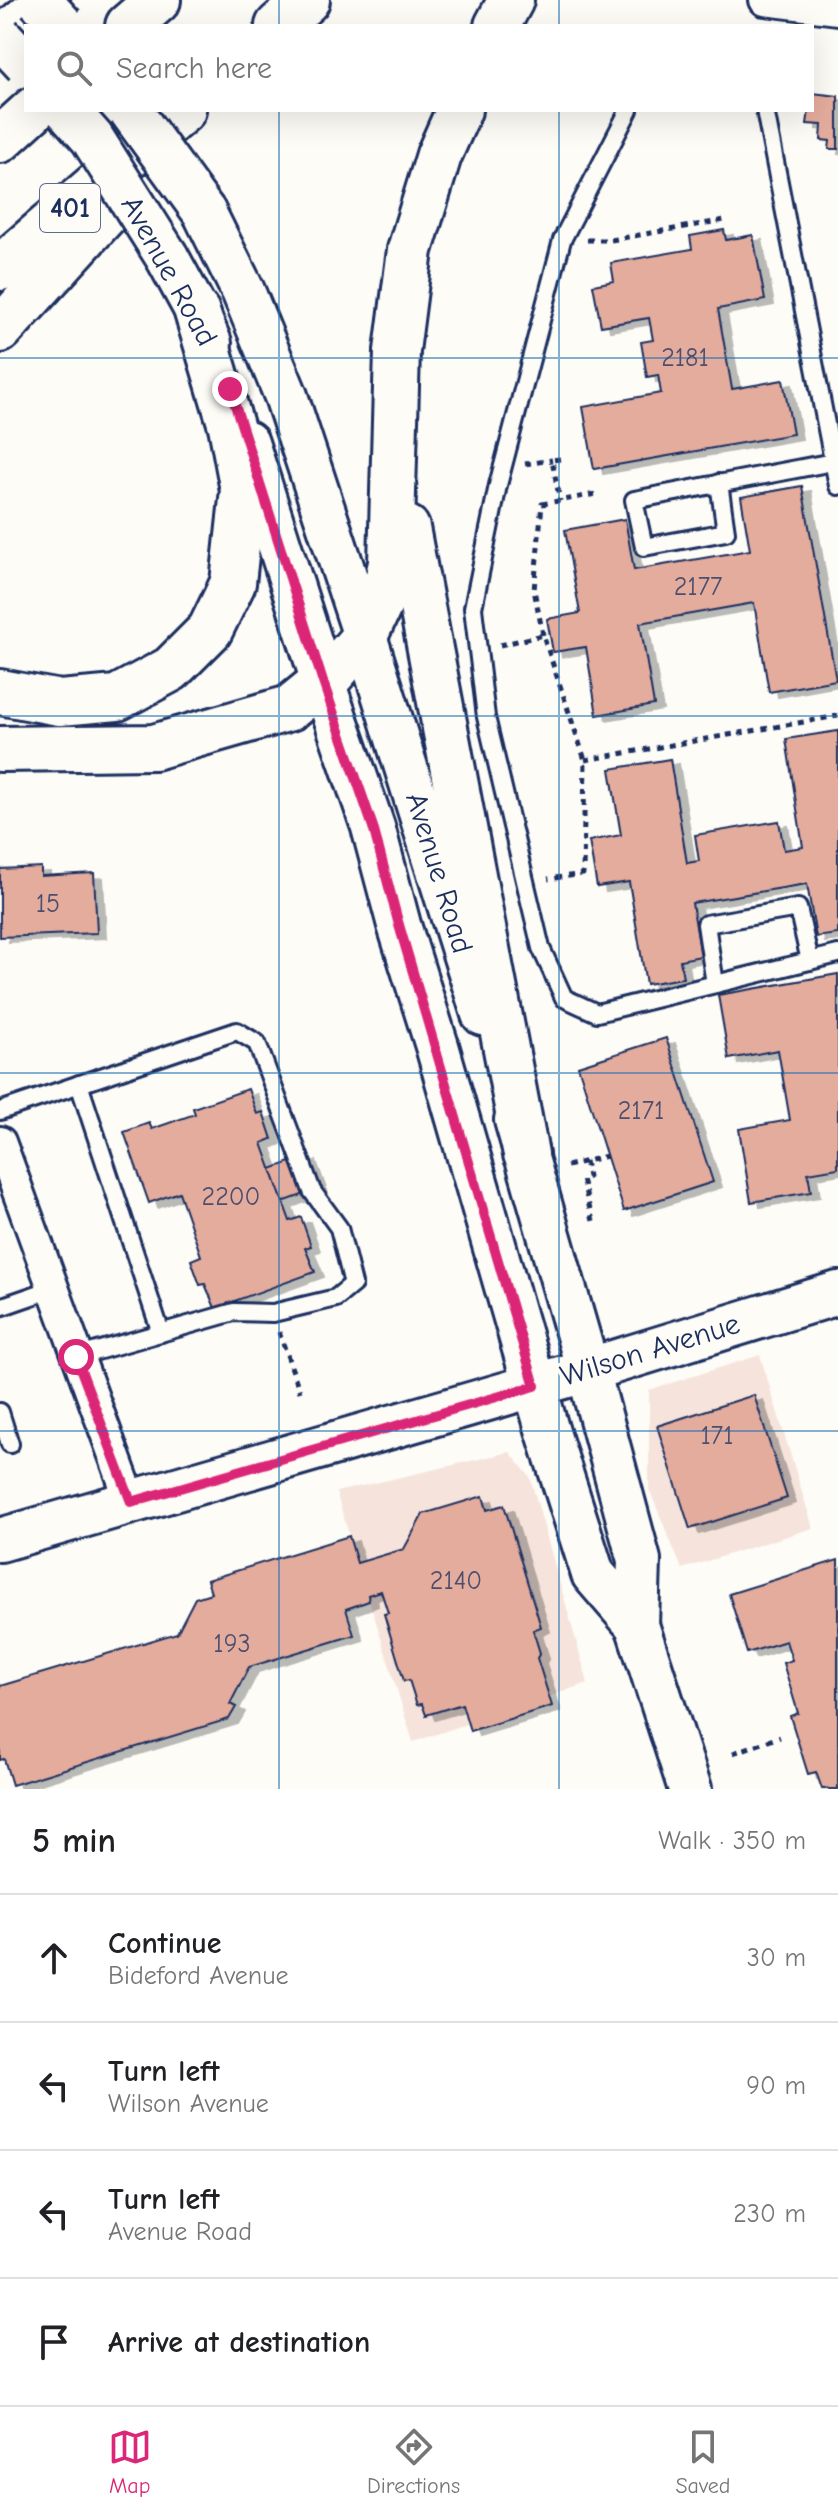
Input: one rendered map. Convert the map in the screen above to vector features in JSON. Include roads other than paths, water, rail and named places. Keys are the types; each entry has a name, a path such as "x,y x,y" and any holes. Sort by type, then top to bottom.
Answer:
{"highway":[{"path":"0,39 47,0"},
{"path":"130,24 158,0"},
{"path":"280,24 307,0"},
{"path":"498,24 511,0"},
{"path":"0,140 31,112"},
{"name":"401","path":"0,268 136,129 178,112"},
{"path":"0,749 154,747 290,708 323,682 365,636 384,595 391,563 397,351 410,250 439,155 458,112"},
{"path":"0,330 104,216 136,129"},
{"path":"0,692 60,703 117,698 171,669 210,630 233,583 243,490 231,426 197,312"},
{"path":"395,461 526,1154"}],"main road":[{"path":"39,0 61,24"},
{"path":"0,39 24,62"},
{"name":"Avenue Road","path":"69,112 92,138 167,257 197,312 230,389 323,682 373,827 399,925 593,1574 637,1625"},
{"name":"Avenue Road","path":"136,129 204,212 243,291 286,396 365,636 526,1154 639,1560 637,1625 690,1789"},
{"name":"Wilson Avenue","path":"0,1540 535,1386 838,1293"}],"street":[{"path":"765,0 838,9"},
{"path":"0,1142 131,1502"}],"lane":[{"path":"628,112 562,240 498,485 473,608 486,717 541,948 564,998 597,1013 838,954"},
{"path":"765,112 838,486"},
{"path":"719,483 726,532 644,547 634,500 719,483 833,462"},
{"path":"715,984 706,924 798,908 810,961"},
{"path":"0,1111 237,1031 257,1043 312,1191 339,1228 353,1284 336,1298 273,1313 234,1312 76,1357"},
{"path":"79,1084 161,1333"},
{"path":"0,1307 52,1289"},
{"path":"0,1412 10,1444"}]}
